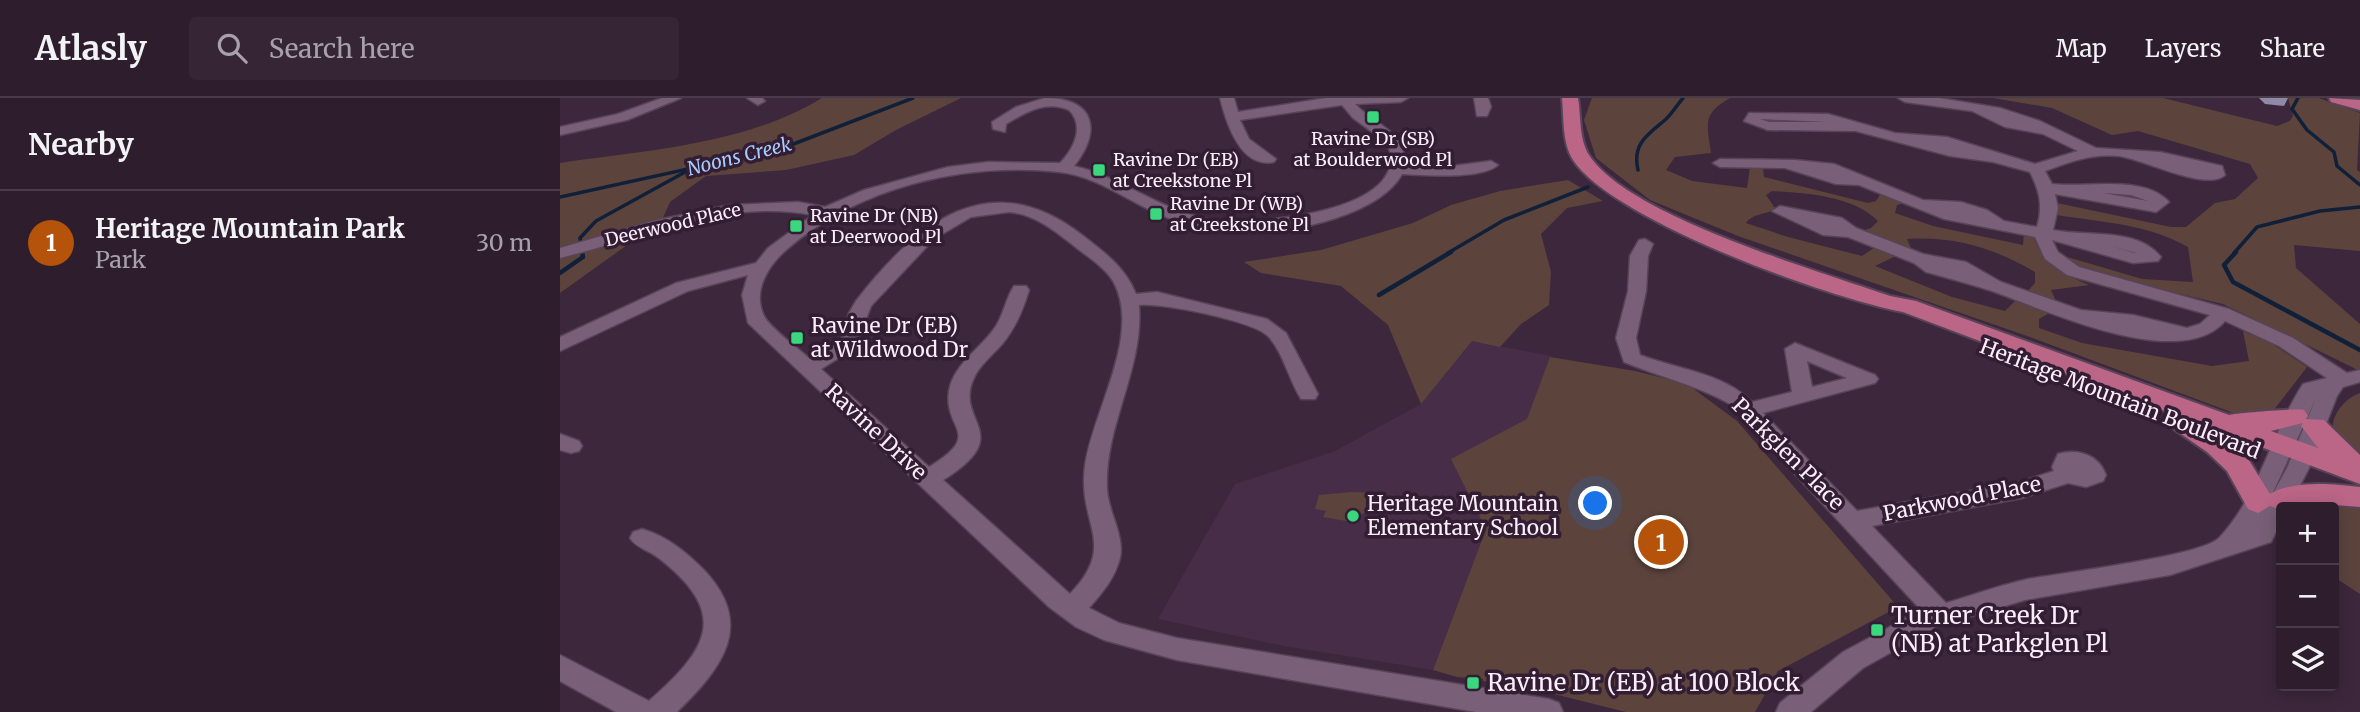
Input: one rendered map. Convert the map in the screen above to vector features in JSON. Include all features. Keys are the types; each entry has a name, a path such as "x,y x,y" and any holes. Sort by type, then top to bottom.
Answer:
{"main road":[{"path":"2337,98 2360,105"},
{"name":"Heritage Mountain Boulevard","path":"1575,102 1573,140 1582,159 1614,190 1692,231 1885,302 1908,306 2215,420 2360,490"},
{"name":"Heritage Mountain Boulevard","path":"1885,302 1897,314 2180,421 2290,456 2360,474"},
{"path":"2215,420 2304,421 2338,453 2360,469"},
{"path":"2180,421 2209,439 2245,470 2269,501 2322,494 2360,497"}],"street":[{"path":"560,131 622,117 674,98"},
{"path":"1227,98 1237,137 1252,152 1269,159"},
{"path":"1232,117 1350,100 1401,98"},
{"path":"1481,98 1484,107 1482,113"},
{"path":"1905,98 1926,99 1979,111 2010,124 2047,131 2091,151"},
{"path":"1350,100 1355,113 1393,139 1398,152 1397,169 1452,171 1491,165"},
{"path":"1000,129 999,122 1031,106 1053,102 1070,106 1082,120 1085,134 1080,150 1064,168"},
{"path":"1856,127 1768,126 1751,121 1754,116 1762,115 1811,116 1856,127 1896,137 1950,152 1994,158 2036,169 2091,151 2130,153"},
{"path":"622,117 629,125 623,133"},
{"path":"1720,163 1791,166 1836,179 1863,181 1950,216 2073,239"},
{"name":"Ravine Drive","path":"1397,169 1377,192 1348,207 1292,223 1247,226 1201,222 1176,216 1105,178 1064,168 1005,166 949,172 883,189 829,213 785,242 762,267 751,291 755,319 1071,610 1114,632 1177,649 1549,712"},
{"path":"1790,712 1853,660 1884,641 1941,614 2025,590 2170,565 2262,536 2269,501 2304,421 2349,378 2286,342 2222,313 2073,271 2051,255 2043,239 2050,208 2046,188 2036,169"},
{"path":"2046,188 2076,190"},
{"name":"Deerwood Place","path":"560,253 690,218 748,208 798,207 829,213"},
{"path":"807,368 847,345 865,302 927,235 945,222 978,210 1018,207 1044,214 1104,261 1120,280 1129,300 1130,336 1095,476 1096,501 1109,540 1109,556 1100,580 1071,610"},
{"path":"1850,232 1920,259 1950,275 1995,286 2078,316 2114,316 2155,324 2185,334 2208,328 2222,313"},
{"name":"Parkglen Place","path":"1645,244 1639,256 1637,291 1626,338 1631,358 1648,366 1705,382 1737,399 1855,520 1941,614"},
{"path":"560,345 674,287 718,274 762,267"},
{"path":"927,479 953,462 967,446 971,430 960,405 959,388 972,365 1003,330 1020,290"},
{"path":"1129,300 1157,297 1260,323 1276,333 1308,394"},
{"path":"1749,410 1803,396"},
{"name":"Parkwood Place","path":"1855,520 2022,490 2069,474"},
{"path":"642,538 664,547 686,567 711,595 718,612 713,645 693,676 657,712"},
{"path":"560,667 642,712"}],"shaded area":[{"path":"822,98 961,98 896,130 854,155 786,170 706,176 670,202 662,220 560,293 560,163 661,149 728,136 792,114"},
{"path":"1592,98 1730,98 1715,109 1708,120 1711,153 1675,157 1666,170 1692,181 1747,188 1750,167 1763,168 1764,177 1868,203 1876,201 1882,192 1908,202 1897,205 1895,213 1933,226 2023,245 2024,234 2033,235 2042,254 2054,267 2089,285 2051,290 2058,305 2026,293 2035,283 2035,272 2004,256 1958,242 1907,239 1913,253 1858,232 1871,228 1878,221 1856,206 1828,197 1772,191 1766,195 1775,208 1753,217 1746,223 1862,256 1877,246 1898,255 1875,266 1952,297 2005,311 2018,298 2051,312 2039,319 2039,328 2082,343 2212,366 2249,361 2243,331 2271,343 2307,367 2263,424 2030,337 1738,236 1650,200 1596,158 1584,120"},
{"path":"1993,98 2163,98 2277,126 2290,121 2293,116 2288,98 2319,98 2360,113 2357,170 2360,172 2360,251 2294,245 2296,268 2360,324 2360,371 2223,304 2087,272 2057,254 2142,279 2193,282 2188,247 2157,233 2056,215 2057,203 2171,227 2186,227 2215,203 2235,199 2258,178 2250,164 2138,131 2112,135 2052,108"},
{"path":"1568,180 1603,201 1567,208 1541,234 1551,272 1549,305 1521,324 1500,347 1472,341 1421,404 1388,325 1341,286 1261,273 1244,262 1321,250 1413,223 1451,205 1500,191"},
{"name":"Heritage Mountain Elementary School","path":"1472,341 1551,356 1433,670 1284,646 1158,619 1235,484 1333,452 1421,404"},
{"path":"1550,357 1635,371 1687,384 1737,421 1898,607 1778,671 1755,712 1626,712 1550,693 1483,679 1457,677 1433,670 1486,529 1451,459 1527,419"},
{"path":"2360,393 2360,458 2339,442 2333,425 2342,405"},
{"path":"1383,493 1390,500 1384,512 1371,510 1346,521 1323,517 1326,511 1315,509 1319,495"},
{"path":"2315,499 2334,502 2310,502"},
{"path":"2339,503 2360,506 2360,594 2339,580"}],"waterway":[{"name":"Noons Creek","path":"560,197 783,148 913,98"},
{"path":"1638,170 1637,153 1642,141 1668,118 1683,98"},
{"path":"2298,98 2292,109 2307,130 2334,152 2337,166 2360,185"},
{"path":"582,253 580,238 596,221 687,171"},
{"path":"1448,253 1504,220 1588,187"},
{"path":"2234,253 2257,227 2320,211 2360,207"},
{"path":"560,273 583,257 582,252"},
{"path":"1379,295 1451,252"},
{"path":"2236,252 2224,265 2233,282 2360,350"}],"place":[{"name":"Ravine Dr (SB) at Boulderwood Pl","path":"1373,117"},
{"name":"Ravine Dr (EB) at Creekstone Pl","path":"1099,170"},
{"name":"Ravine Dr (WB) at Creekstone Pl","path":"1156,214"},
{"name":"Ravine Dr (NB) at Deerwood Pl","path":"796,226"},
{"name":"Ravine Dr (EB) at Wildwood Dr","path":"797,338"},
{"name":"Heritage Mountain Elementary School","path":"1353,516"},
{"name":"Heritage Mountain Park","path":"1661,542"},
{"name":"Turner Creek Dr (NB) at Parkglen Pl","path":"1877,630"},
{"name":"Ravine Dr (EB) at 100 Block","path":"1473,683"}]}
